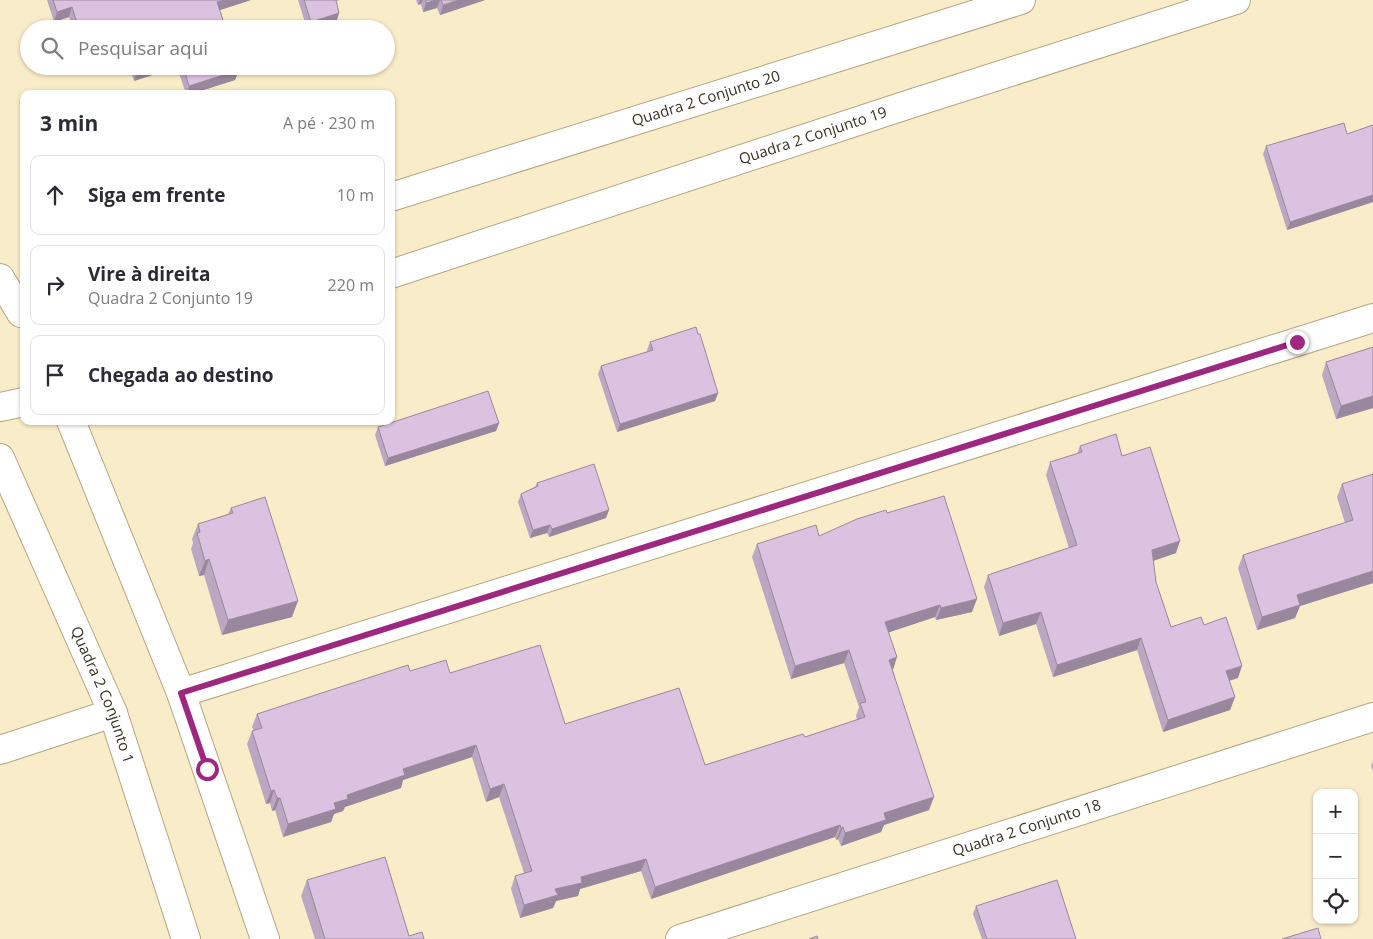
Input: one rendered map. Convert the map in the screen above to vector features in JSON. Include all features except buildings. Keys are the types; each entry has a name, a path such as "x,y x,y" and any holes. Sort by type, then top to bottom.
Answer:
{"street":[{"name":"Quadra 2 Conjunto 20","path":"395,196 1021,0"},
{"name":"Quadra 2 Conjunto 19","path":"395,273 913,103 1236,0"},
{"path":"0,278 17,314"},
{"path":"181,693 1373,318"},
{"path":"0,407 20,403"},
{"path":"73,425 181,693 265,939"},
{"name":"Quadra 2 Conjunto 1","path":"0,458 113,713 186,939"},
{"path":"0,750 113,713"},
{"name":"Quadra 2 Conjunto 18","path":"680,939 1373,717"}],"route":[{"path":"207,769 181,693 1297,342"}]}
